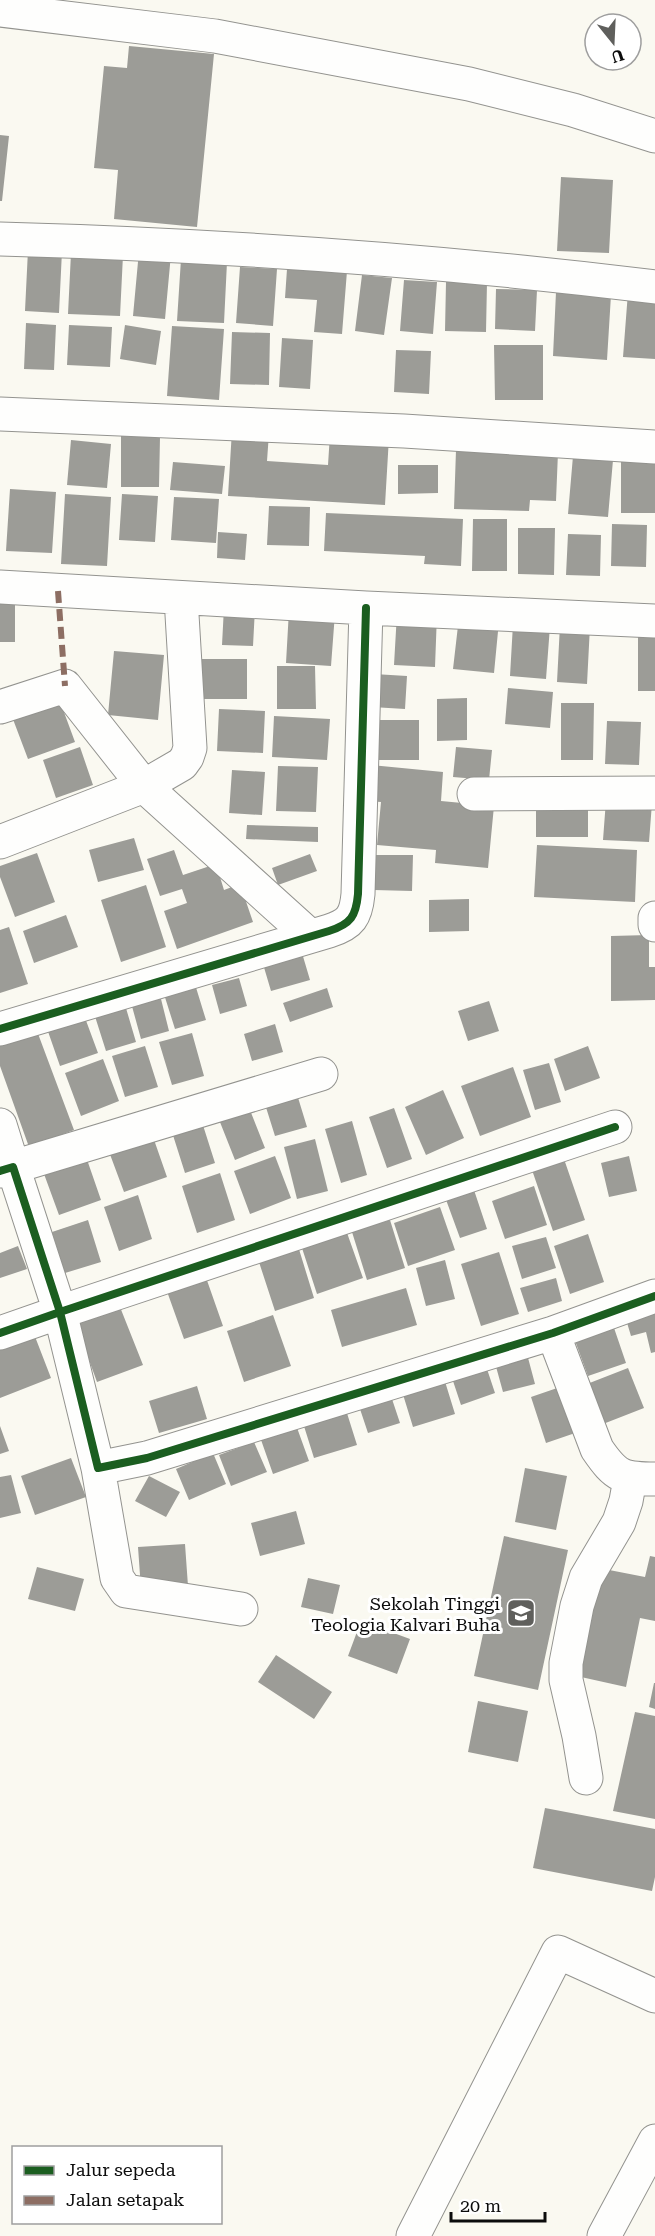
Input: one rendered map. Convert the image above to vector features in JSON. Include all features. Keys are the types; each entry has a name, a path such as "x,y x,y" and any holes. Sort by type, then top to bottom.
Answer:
{"street":[{"path":"0,10 112,11 215,36 468,84 573,110 655,136"},
{"path":"0,239 262,250 421,262 655,287"},
{"path":"0,414 404,431 655,447"},
{"path":"0,587 366,608 655,621"},
{"path":"0,842 144,786 182,764 190,748 181,598"},
{"path":"0,1029 341,927 351,920 357,909 366,608"},
{"path":"0,707 65,686 144,786 310,936"},
{"path":"474,794 655,793"},
{"path":"654,925 655,918"},
{"path":"6,1169 321,1074"},
{"path":"0,1125 6,1169 60,1312 98,1468 117,1578 126,1591 241,1609"},
{"path":"0,1334 615,1127"},
{"path":"98,1468 147,1458 554,1333 655,1296"},
{"path":"554,1333 597,1449 615,1471 643,1479 626,1501 619,1522 586,1578 566,1663 566,1680 579,1736 585,1778"},
{"path":"413,2236 558,1952 655,1996"},
{"path":"604,2236 655,2141"}],"building":[{"path":"129,46 214,54 197,227 114,219 118,170 94,168 104,66 127,68"},
{"path":"0,135 9,136 2,201 0,201"},
{"path":"561,177 613,180 609,253 557,251"},
{"path":"28,250 62,251 59,313 25,311"},
{"path":"139,251 171,254 165,319 133,316"},
{"path":"71,253 123,255 120,316 68,314"},
{"path":"181,259 227,262 224,323 177,321"},
{"path":"240,267 277,269 273,326 236,323"},
{"path":"287,269 347,271 342,334 314,332 317,300 285,298"},
{"path":"362,275 392,278 384,335 355,331"},
{"path":"404,280 437,282 433,334 400,331"},
{"path":"446,282 487,282 486,332 445,331"},
{"path":"496,289 537,290 535,331 495,329"},
{"path":"556,292 611,295 607,360 553,356"},
{"path":"628,292 655,294 655,359 623,357"},
{"path":"26,323 56,325 54,370 24,369"},
{"path":"69,325 112,327 110,367 67,365"},
{"path":"125,325 161,331 156,365 120,359"},
{"path":"172,326 224,329 219,400 167,396"},
{"path":"232,332 270,333 269,385 230,384"},
{"path":"282,338 313,340 310,389 279,387"},
{"path":"494,345 543,345 543,400 495,400"},
{"path":"396,350 431,351 429,394 394,392"},
{"path":"232,430 269,433 267,461 328,465 330,434 389,437 385,505 228,496"},
{"path":"121,436 160,437 159,487 121,487"},
{"path":"71,440 111,444 107,488 67,485"},
{"path":"456,450 558,452 556,501 530,500 529,511 454,509"},
{"path":"621,452 655,452 655,513 621,513"},
{"path":"573,456 613,460 608,517 568,514"},
{"path":"173,462 225,466 222,494 170,490"},
{"path":"398,465 438,465 438,493 398,494"},
{"path":"10,489 56,492 52,553 6,551"},
{"path":"65,494 111,497 107,566 61,564"},
{"path":"122,494 158,496 155,542 119,540"},
{"path":"174,497 219,499 216,543 171,540"},
{"path":"269,506 310,507 309,546 267,545"},
{"path":"326,513 463,519 461,566 424,564 425,556 324,551"},
{"path":"473,519 507,519 507,571 472,571"},
{"path":"612,524 647,525 646,567 611,566"},
{"path":"518,528 555,528 554,575 518,574"},
{"path":"218,532 247,534 245,560 217,558"},
{"path":"568,534 601,535 600,576 566,575"},
{"path":"0,595 15,595 15,642 0,642"},
{"path":"224,607 255,608 253,646 222,645"},
{"path":"289,610 335,613 331,666 286,663"},
{"path":"397,613 437,614 435,667 394,665"},
{"path":"459,617 499,621 494,673 453,669"},
{"path":"513,624 550,626 546,679 510,676"},
{"path":"560,625 590,626 587,684 557,682"},
{"path":"638,633 655,633 655,691 638,691"},
{"path":"114,651 164,655 158,720 108,715"},
{"path":"199,659 247,659 247,699 198,699"},
{"path":"277,666 315,666 316,709 277,709"},
{"path":"374,674 407,676 405,709 372,707"},
{"path":"508,688 553,692 550,728 505,724"},
{"path":"58,696 75,742 28,759 11,714"},
{"path":"467,698 467,740 437,741 437,699"},
{"path":"561,703 594,703 593,760 561,760"},
{"path":"219,709 265,711 263,753 217,751"},
{"path":"274,716 330,719 327,760 272,757"},
{"path":"373,720 419,720 419,760 373,760"},
{"path":"607,721 641,722 639,765 605,764"},
{"path":"80,747 93,785 56,798 43,760"},
{"path":"456,747 492,750 489,780 453,777"},
{"path":"371,765 443,772 441,801 494,806 488,868 435,863 436,850 377,845 381,802 367,801"},
{"path":"278,766 318,767 316,812 276,811"},
{"path":"232,770 265,772 262,815 229,813"},
{"path":"606,800 652,803 649,842 603,840"},
{"path":"536,803 588,803 588,837 536,837"},
{"path":"247,825 318,827 318,842 246,839"},
{"path":"134,838 144,870 98,882 89,850"},
{"path":"537,845 637,850 635,902 534,897"},
{"path":"174,850 183,875 216,864 224,890 240,884 253,922 177,949 164,911 187,903 182,889 160,896 147,859"},
{"path":"37,853 55,902 15,917 0,877 0,866"},
{"path":"310,854 317,871 278,885 272,868"},
{"path":"375,855 413,855 412,891 374,890"},
{"path":"146,885 166,947 121,962 101,900"},
{"path":"469,899 469,931 429,932 429,900"},
{"path":"66,915 78,947 34,963 23,931"},
{"path":"9,927 28,984 0,993 0,930"},
{"path":"649,935 649,967 655,967 655,1000 611,1001 611,936"},
{"path":"302,953 310,980 271,991 263,964"},
{"path":"239,978 247,1006 220,1014 212,985"},
{"path":"194,981 206,1020 175,1029 163,991"},
{"path":"327,988 333,1007 290,1022 283,1003"},
{"path":"159,991 169,1031 141,1039 130,999"},
{"path":"123,998 136,1042 106,1051 92,1007"},
{"path":"489,1001 499,1031 468,1041 458,1011"},
{"path":"81,1007 98,1053 60,1066 44,1020"},
{"path":"34,1023 74,1130 29,1147 0,1066 0,1035"},
{"path":"275,1024 283,1052 252,1061 244,1034"},
{"path":"192,1033 204,1076 172,1085 159,1042"},
{"path":"145,1046 158,1087 125,1097 112,1056"},
{"path":"588,1046 600,1078 565,1091 554,1059"},
{"path":"103,1059 119,1101 81,1116 65,1073"},
{"path":"549,1063 561,1102 535,1110 523,1070"},
{"path":"513,1067 531,1117 480,1136 461,1086"},
{"path":"443,1090 464,1138 426,1155 405,1107"},
{"path":"296,1091 307,1127 275,1136 264,1101"},
{"path":"246,1100 265,1148 235,1160 216,1112"},
{"path":"394,1108 412,1159 387,1168 369,1117"},
{"path":"201,1119 215,1163 185,1173 171,1129"},
{"path":"352,1121 367,1175 341,1183 325,1129"},
{"path":"152,1134 167,1177 124,1192 108,1149"},
{"path":"315,1139 328,1191 297,1199 284,1147"},
{"path":"83,1148 101,1200 59,1215 40,1163"},
{"path":"275,1156 291,1198 250,1214 234,1171"},
{"path":"629,1156 637,1191 609,1197 601,1163"},
{"path":"564,1159 585,1220 553,1231 532,1170"},
{"path":"220,1173 235,1220 197,1233 182,1186"},
{"path":"534,1186 547,1225 505,1239 492,1201"},
{"path":"473,1187 487,1229 460,1238 445,1197"},
{"path":"138,1195 152,1239 119,1251 104,1207"},
{"path":"440,1207 455,1250 408,1266 394,1223"},
{"path":"88,1220 101,1262 65,1273 52,1232"},
{"path":"390,1220 405,1268 367,1280 352,1232"},
{"path":"346,1230 363,1278 317,1294 301,1245"},
{"path":"588,1234 604,1282 570,1294 554,1246"},
{"path":"546,1237 556,1268 522,1279 512,1246"},
{"path":"18,1246 27,1269 0,1278 0,1253"},
{"path":"298,1246 314,1298 275,1311 258,1259"},
{"path":"499,1252 519,1314 481,1326 461,1264"},
{"path":"445,1260 455,1299 426,1306 416,1268"},
{"path":"203,1269 223,1326 184,1339 164,1283"},
{"path":"556,1278 562,1301 528,1312 520,1288"},
{"path":"406,1288 417,1325 342,1347 331,1310"},
{"path":"120,1307 143,1365 97,1382 76,1324"},
{"path":"655,1308 655,1352 651,1353 646,1332 631,1336 625,1316"},
{"path":"273,1315 291,1366 244,1382 227,1331"},
{"path":"613,1325 626,1363 588,1376 574,1338"},
{"path":"34,1334 51,1378 0,1398 0,1348"},
{"path":"527,1354 535,1384 503,1392 495,1363"},
{"path":"483,1357 495,1393 461,1405 449,1369"},
{"path":"628,1368 644,1408 603,1424 587,1384"},
{"path":"443,1375 455,1414 413,1427 401,1388"},
{"path":"566,1385 581,1431 546,1443 531,1397"},
{"path":"197,1386 207,1419 159,1433 149,1401"},
{"path":"390,1393 400,1423 368,1433 358,1403"},
{"path":"346,1410 357,1445 314,1458 303,1423"},
{"path":"296,1425 309,1461 273,1474 260,1437"},
{"path":"0,1426 9,1451 0,1454"},
{"path":"254,1442 267,1472 231,1486 219,1455"},
{"path":"213,1453 226,1484 189,1500 176,1469"},
{"path":"71,1458 86,1497 35,1515 21,1476"},
{"path":"525,1468 567,1476 556,1530 515,1522"},
{"path":"11,1475 21,1513 0,1518 0,1477"},
{"path":"149,1476 180,1492 166,1517 135,1501"},
{"path":"296,1511 305,1544 260,1556 251,1523"},
{"name":"Sekolah Tinggi Teologia Kalvari Buha","path":"504,1536 568,1550 538,1690 474,1676"},
{"path":"185,1544 188,1586 141,1589 138,1547"},
{"path":"650,1556 655,1557 655,1621 640,1618 626,1687 572,1675 599,1568 645,1577"},
{"path":"37,1567 84,1579 75,1611 28,1599"},
{"path":"308,1578 340,1585 333,1614 301,1607"},
{"path":"361,1621 410,1639 397,1674 348,1656"},
{"path":"276,1655 332,1692 314,1719 258,1682"},
{"path":"655,1683 655,1709 649,1707"},
{"path":"478,1701 528,1711 518,1762 468,1752"},
{"path":"635,1712 655,1716 655,1819 613,1811"},
{"path":"545,1808 655,1829 655,1877 652,1891 533,1868"}],"marked path":[{"path":"58,591 65,686"}],"cycle path":[{"path":"0,1029 329,931 343,925 351,918 356,908 358,894 366,608"},
{"path":"0,1171 13,1167 60,1312 615,1127"},
{"path":"0,1333 60,1312 98,1468 147,1458 553,1333 655,1296"}],"place":[{"name":"Sekolah Tinggi Teologia Kalvari Buha","path":"521,1613"}]}
